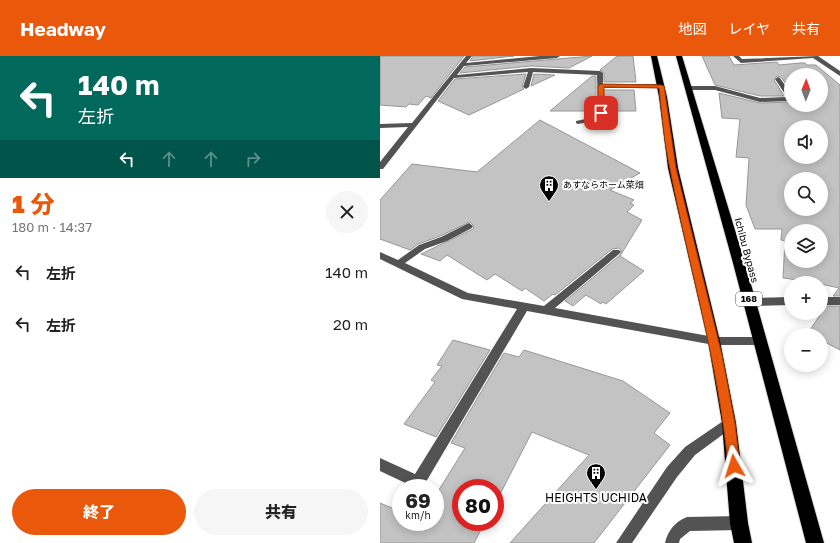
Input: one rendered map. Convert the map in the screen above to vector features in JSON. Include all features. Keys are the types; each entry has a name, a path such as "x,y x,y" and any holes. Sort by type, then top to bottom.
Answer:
{"highway":[{"path":"654,56 661,86 673,168 714,342 730,423 739,523 744,543"},
{"name":"Ichibu Bypass","path":"679,56 760,341 815,543"}],"street":[{"path":"380,167 469,56"},
{"path":"461,66 556,56"},
{"path":"736,56 742,61 814,56 840,74"},
{"path":"452,77 532,70 600,73 601,113 592,120 578,122"},
{"path":"526,87 532,70"},
{"path":"778,79 784,88"},
{"path":"601,86 661,86"},
{"path":"689,88 715,88 760,100 784,99"},
{"path":"380,126 413,125"},
{"path":"398,264 422,247 444,239 469,226"},
{"path":"546,311 616,252"},
{"path":"380,255 466,296 714,342 760,341"},
{"path":"749,302 784,301"},
{"path":"828,301 840,301"},
{"path":"380,464 418,482 524,307"},
{"path":"623,543 672,472 690,451 730,423"},
{"path":"672,543 674,535 687,524 739,523"}],"building":[{"path":"380,56 464,56 431,98 426,96 418,105 409,104 406,107 380,105"},
{"path":"473,56 514,56 470,61"},
{"path":"592,56 569,68 531,66 460,73 465,67"},
{"path":"617,56 633,56 636,82 604,82 604,73 600,70"},
{"path":"702,56 729,56 734,65 777,62 779,65 805,63 807,65 816,65 820,68 784,68 784,81 781,77 777,76 774,80 784,96 760,96 715,85"},
{"path":"526,74 522,87 524,89 469,115 438,101 455,79"},
{"path":"534,74 555,75 531,86"},
{"path":"828,75 840,85 840,296 833,296 839,288 828,286 828,276 784,276 783,278 784,260 784,268 828,268 828,224 784,224 784,241 781,240 782,229 755,229 746,205 749,158 736,157 740,119 722,118 719,93 760,103 784,102 784,112 828,112"},
{"path":"592,76 596,76 596,111 550,111"},
{"path":"604,90 634,90 636,111 604,111"},
{"path":"540,120 640,173 610,190 634,200 630,203 634,205 627,212 642,220 620,256 644,271 606,304 603,302 601,304 586,295 573,306 565,301 620,255 622,252 619,248 612,249 555,295 553,294 544,301 525,288 522,291 495,274 487,280 447,255 440,261 421,254 473,229 474,226 470,222 440,236 418,244 410,250 380,239 380,200 412,164 477,172"},
{"path":"828,306 840,306 840,350 828,344 828,328 811,328 817,320 828,320"},
{"path":"453,340 490,350 436,437 404,424 435,382 431,380 442,366 437,365"},
{"path":"524,350 623,381 670,413 654,433 670,445 594,543 510,543 589,455 532,432 504,486 504,479 452,479 452,531 480,531 474,543 380,543 380,503 392,508 392,531 444,531 444,482 465,448 451,443 504,353 519,357"}],"place":[{"name":"あすならホーム菜畑","path":"549,202"},
{"name":"HEIGHTS UCHIDA","path":"596,490"}],"route":[{"path":"601,113 601,86 661,86 673,168 717,355 730,423 734,466"}]}
